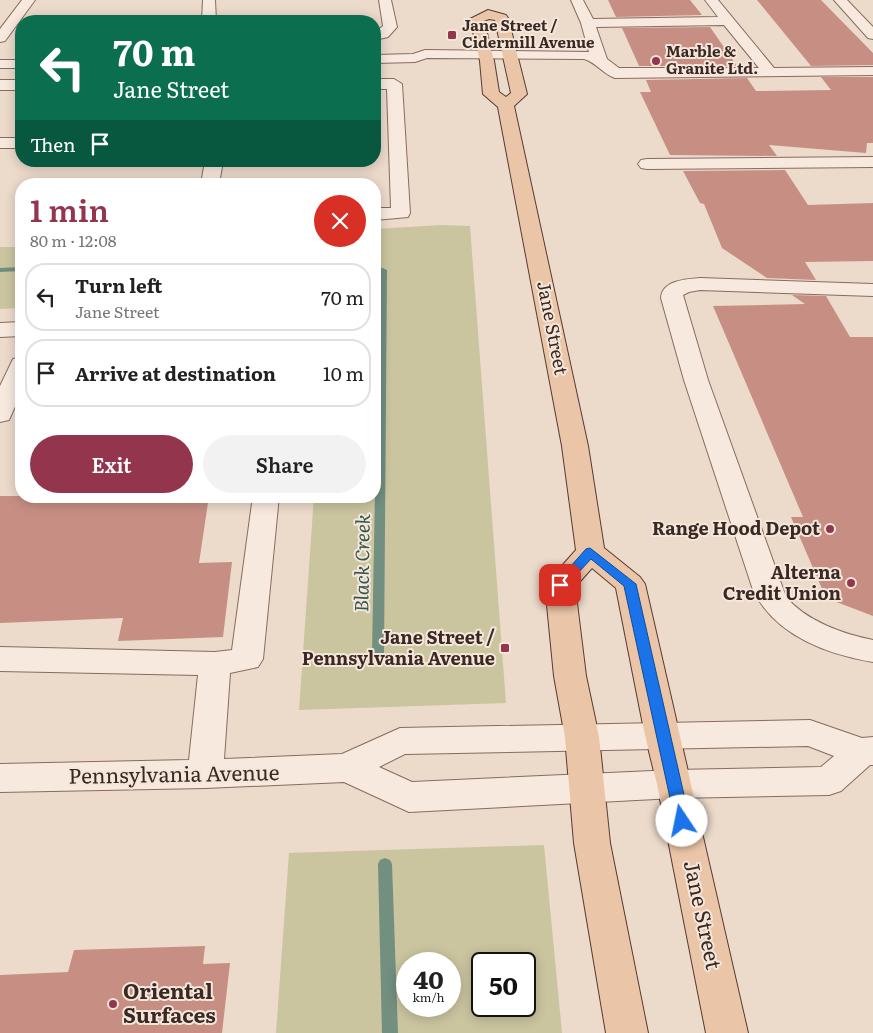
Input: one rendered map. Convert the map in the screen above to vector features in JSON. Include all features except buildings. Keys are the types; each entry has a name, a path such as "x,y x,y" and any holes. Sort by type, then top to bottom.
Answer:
{"main road":[{"path":"485,0 488,14"},
{"path":"488,14 501,18 519,94 506,105 491,94 486,57 477,19 488,14"},
{"name":"Jane Street","path":"506,105 575,446 590,552 630,584 662,735 675,784 727,1033"},
{"path":"590,552 560,585 570,676 582,738 585,790 592,843 628,1033"}],"street":[{"path":"20,15 29,0"},
{"path":"209,0 209,15"},
{"path":"381,34 390,27 385,0"},
{"path":"577,0 588,23 600,58 615,73 873,72"},
{"path":"711,0 770,73"},
{"path":"840,0 873,35"},
{"path":"588,23 728,21"},
{"path":"4,42 15,24"},
{"path":"381,59 414,58 421,63 486,57 589,62 600,58"},
{"path":"0,64 15,64"},
{"path":"381,84 394,84 401,213 381,214"},
{"path":"0,85 15,85"},
{"path":"0,143 15,143"},
{"path":"647,164 873,162"},
{"path":"873,290 700,284 684,286 672,293 696,380 768,590 778,608 800,623 833,640 858,649 873,651"},
{"path":"0,330 15,329"},
{"path":"0,415 15,379"},
{"path":"0,659 215,664 247,659 265,503"},
{"path":"205,774 215,664"},
{"name":"Pennsylvania Avenue","path":"0,778 205,774 347,768 400,741 810,733 867,752"},
{"name":"Pennsylvania Avenue","path":"347,768 409,797 585,790 675,784 829,781 867,752"}],"shaded area":[{"path":"441,225 470,226 506,703 299,710 314,503 381,503 381,229"},
{"path":"0,247 15,247 15,308 0,309"},
{"path":"544,845 562,1033 276,1033 289,853"}],"waterway":[{"name":"Black Creek","path":"0,270 15,269"},
{"name":"Black Creek","path":"381,269 383,270 381,424"},
{"name":"Black Creek","path":"378,654 380,503"},
{"name":"Black Creek","path":"385,864 390,1033"}],"place":[{"name":"Jane Street / Cidermill Avenue","path":"452,35"},
{"name":"Marble & Granite Ltd.","path":"656,61"},
{"name":"Range Hood Depot","path":"830,529"},
{"name":"Alterna Credit Union","path":"851,583"},
{"name":"Jane Street / Pennsylvania Avenue","path":"505,648"},
{"name":"Oriental Surfaces","path":"113,1004"}],"route":[{"path":"560,585 590,552 630,584 682,821"}]}
